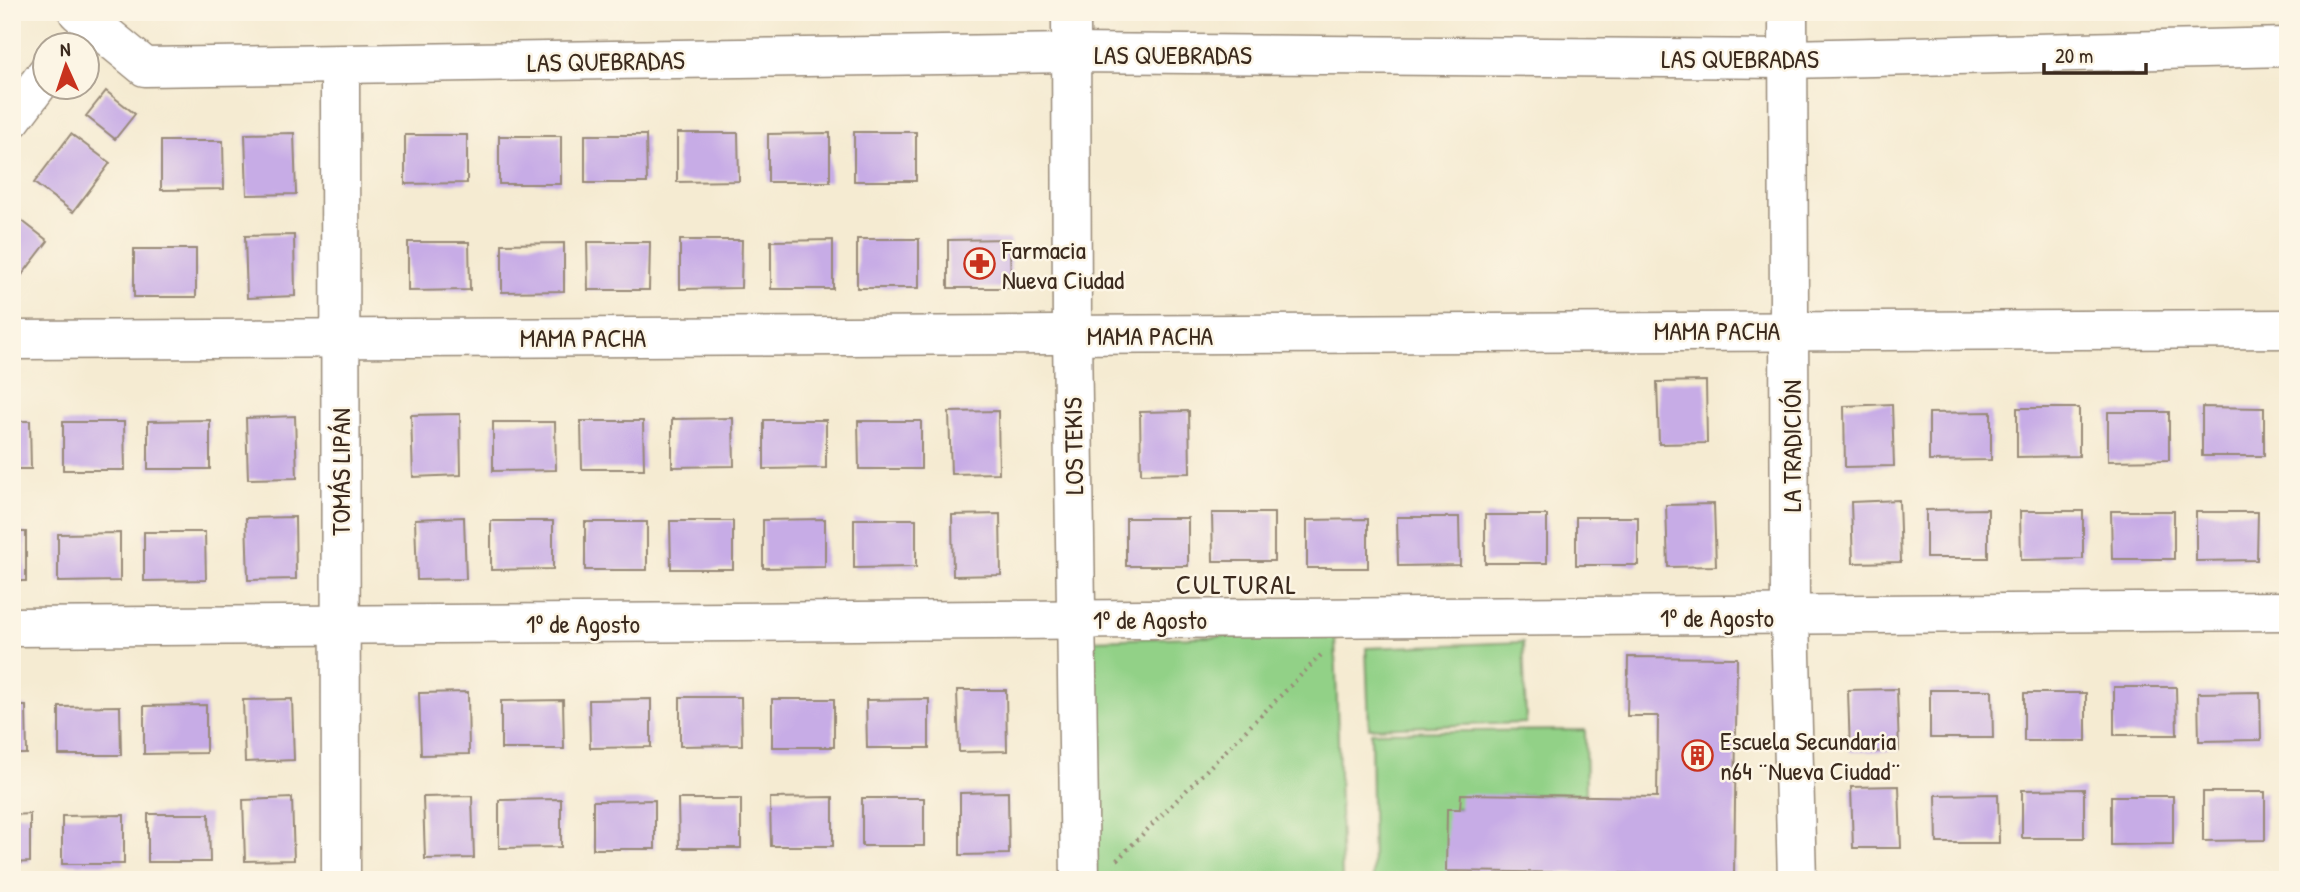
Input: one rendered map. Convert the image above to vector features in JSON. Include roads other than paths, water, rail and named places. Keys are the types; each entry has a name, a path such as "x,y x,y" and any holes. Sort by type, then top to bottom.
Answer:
{"street":[{"name":"LOS TEKIS","path":"1071,12 1075,619 1094,875"},
{"name":"LA TRADICIÓN","path":"1788,12 1790,617 1797,880"},
{"name":"LAS QUEBRADAS","path":"77,26 145,67 1071,53 1789,59 2288,47"},
{"name":"TOMÁS LIPÁN","path":"340,65 341,880"},
{"path":"12,119 32,93"},
{"name":"MAMA PACHA","path":"12,340 2288,329"},
{"name":"1º de Agosto","path":"12,627 1790,617 2288,611"}],"place":[{"name":"Farmacia Nueva Ciudad","path":"979,264"},
{"name":"Escuela Secundaria n64 ¨Nueva Ciudad¨","path":"1697,755"}],"district":[{"name":"CULTURAL","path":"1237,584"}]}
